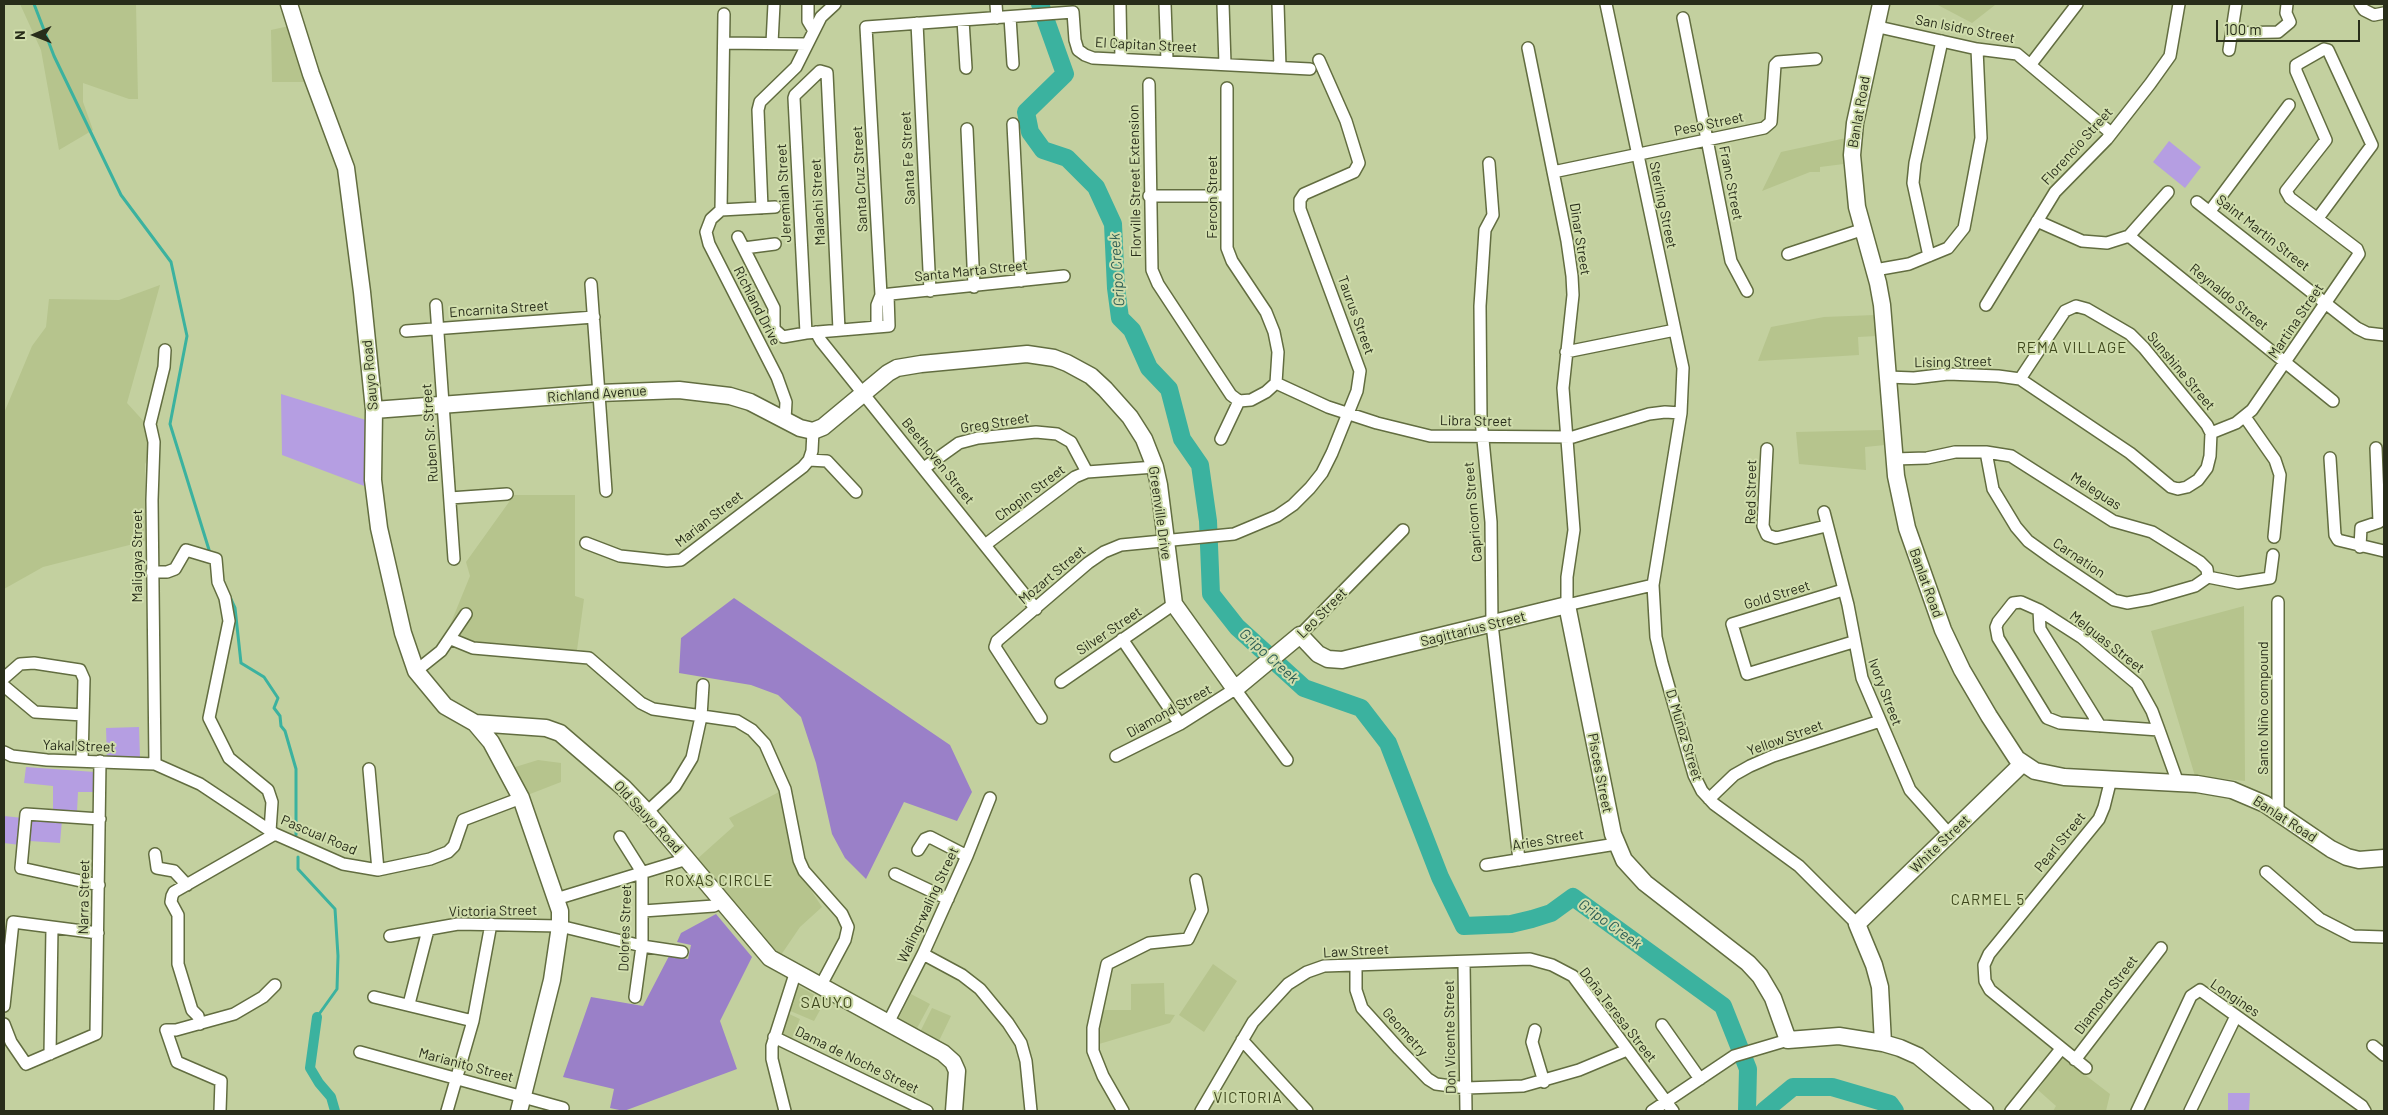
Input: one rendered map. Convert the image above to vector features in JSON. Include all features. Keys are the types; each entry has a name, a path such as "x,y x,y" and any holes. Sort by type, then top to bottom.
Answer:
{"street":[{"name":"Sauyo Road","path":"289,4 311,74 346,168 362,292 374,410 372,480 379,528 399,616 416,671 445,706 475,724"},
{"path":"772,43 774,4"},
{"path":"808,4 808,21 814,31"},
{"path":"762,208 758,110 760,102 796,67 821,17 835,4"},
{"path":"996,4 997,18"},
{"path":"1120,4 1121,59"},
{"path":"1165,4 1166,60"},
{"path":"1223,4 1225,64"},
{"path":"1278,4 1280,67"},
{"name":"Sterling Street","path":"1606,4 1683,368 1681,414"},
{"name":"Banlat Road","path":"1881,4 1855,123 1852,155 1854,194 1875,270 1882,305 1894,459 1907,528 1943,630 1962,670 2022,764 2052,776 2178,783 2215,786 2232,790 2249,796 2331,849 2347,857 2359,860 2384,858"},
{"path":"2031,64 2077,4"},
{"name":"Florencio Street","path":"1986,304 2054,192 2111,133 2170,56 2179,4"},
{"path":"2229,50 2236,4"},
{"path":"2232,33 2278,32 2290,22 2286,13 2288,4"},
{"path":"2360,4 2364,10 2379,14"},
{"name":"El Capitan Street","path":"866,27 1073,12 1075,40 1078,50 1085,55 1121,59 1310,69"},
{"path":"724,14 721,210 775,207"},
{"path":"1010,17 1013,64"},
{"name":"Franc Street","path":"1683,18 1731,261 1747,291"},
{"path":"963,20 966,68"},
{"name":"Santa Fe Street","path":"917,23 930,291"},
{"name":"San Isidro Street","path":"1877,23 1883,28 1977,49 2015,53 2031,64 2055,87 2111,133"},
{"name":"Santa Cruz Street","path":"866,27 885,295 889,326 877,327 877,305 885,295"},
{"path":"1929,256 1913,183 1915,163 1942,41"},
{"path":"724,43 807,44"},
{"name":"Dinar Street","path":"1528,48 1572,276 1573,296 1562,388 1565,437"},
{"path":"1875,270 1909,264 1948,248 1964,228 1969,210 1981,138 1977,49"},
{"name":"Martina Street","path":"2211,433 2245,417 2285,363 2360,254 2357,249 2287,195 2286,192 2326,140 2296,68 2296,65 2324,49 2328,50 2372,145 2318,218"},
{"name":"Peso Street","path":"1553,172 1768,126 1771,122 1775,65 1778,62 1816,59"},
{"name":"Taurus Street","path":"1166,541 1234,534 1258,526 1293,505 1322,473 1357,391 1360,371 1300,209 1300,200 1304,194 1354,172 1359,163 1346,121 1319,60"},
{"name":"Jeremiah Street","path":"811,332 794,98 816,73 820,71 827,73"},
{"name":"Malachi Street","path":"827,73 839,330"},
{"name":"Florville Street Extension","path":"1149,84 1149,196 1152,270 1158,284 1230,395 1239,401"},
{"name":"Fercon Street","path":"1227,88 1228,255 1266,312 1274,332 1278,352 1276,383"},
{"path":"2210,211 2290,105"},
{"path":"1013,124 1021,281"},
{"path":"967,129 974,287"},
{"name":"Capricorn Street","path":"1488,162 1493,215 1485,230 1480,306 1482,437 1491,522 1492,624 1519,860"},
{"path":"2037,221 2082,241 2098,244 2107,243 2128,236 2168,192"},
{"path":"1149,196 1227,196"},
{"name":"Saint Martin Street","path":"2197,202 2357,328 2367,333 2384,335"},
{"name":"Richland Drive","path":"721,210 707,225 707,239 777,377 786,402 785,420"},
{"path":"1788,254 1864,229"},
{"name":"Reynaldo Street","path":"2128,236 2333,401"},
{"path":"738,237 774,308 774,329 783,337 811,332 877,327"},
{"path":"744,248 775,244"},
{"name":"Santa Marta Street","path":"885,295 1064,276"},
{"path":"591,284 606,491"},
{"name":"Ruben Sr. Street","path":"436,305 454,559"},
{"name":"Sunshine Street","path":"2020,379 2065,310 2076,306 2087,309 2130,334 2144,348 2211,433"},
{"name":"Encarnita Street","path":"406,330 594,317"},
{"path":"1566,352 1675,330"},
{"name":"Beethoven Street","path":"811,332 821,341 864,392 1036,609"},
{"name":"Maligaya Street","path":"154,764 152,467 154,442 150,424 164,367 165,350"},
{"name":"Greenville Drive","path":"813,431 823,427 888,372 908,366 1027,354 1054,358 1084,372 1105,389 1138,428 1155,467 1174,604 1287,760"},
{"name":"Lising Street","path":"1887,377 1914,378 1948,374 2020,379"},
{"path":"2020,379 2130,453 2164,482 2178,489 2187,487 2198,480 2207,468 2210,456 2211,433"},
{"path":"1222,439 1239,401 1251,400 1266,392 1276,383"},
{"name":"Libra Street","path":"1276,383 1348,414 1430,436 1565,437 1649,414 1665,412 1681,414"},
{"name":"Richland Avenue","path":"374,410 599,393 679,390 730,396 750,402 800,428 813,431"},
{"name":"D. Muñoz Street","path":"1681,414 1653,585 1656,637 1694,775 1702,791 1709,799 1799,866 1857,924 1874,965 1880,987 1883,1043"},
{"path":"2245,417 2276,460 2280,475 2274,537"},
{"path":"813,431 810,460 827,460 856,492"},
{"name":"Greg Street","path":"924,468 958,443 1036,432 1057,434 1071,442 1087,472"},
{"name":"Pisces Street","path":"1565,437 1574,530 1567,577 1567,605 1616,844 1624,860 1645,883 1727,945 1760,976 1773,998 1788,1040"},
{"path":"2360,546 2361,528 2379,522 2376,448"},
{"name":"Red Street","path":"1767,449 1763,526 1767,535 1776,538 1826,526"},
{"name":"Meleguas","path":"1894,459 1927,458 1956,452 1986,452 2011,456 2113,521 2152,532 2200,562 2206,569 2208,578"},
{"name":"Carnation","path":"1986,452 1992,489 2016,528 2028,541 2047,555 2114,600 2127,603 2150,599 2195,586 2208,578"},
{"path":"2330,458 2335,535 2338,540 2384,551"},
{"name":"Marian Street","path":"586,543 620,556 667,561 681,560 797,472 810,460"},
{"name":"Chopin Street","path":"985,545 1060,487 1087,472 1155,467"},
{"path":"450,498 507,494"},
{"name":"Ivory Street","path":"1824,512 1850,615 1853,642 1862,678 1910,790 1950,835"},
{"name":"Leo Street","path":"1235,689 1300,635 1403,530"},
{"name":"Mozart Street","path":"1041,718 995,643 1088,563 1104,552 1121,545 1166,541"},
{"path":"152,572 167,572 175,569 186,550 216,559 218,582 225,598 229,621 209,718 229,758 268,790 272,802 273,832 174,892 171,902 178,915 178,964 192,1010 198,1016 200,1024"},
{"path":"2208,578 2238,583 2270,578 2273,556"},
{"name":"Sagittarius Street","path":"1300,635 1318,654 1328,659 1342,660 1653,585"},
{"name":"Gold Street","path":"1843,590 1732,624 1747,674 1853,642"},
{"name":"Melguas Street","path":"2100,726 2054,721 2044,713 1996,633 1998,622 2013,603 2017,602 2039,610 2081,637 2137,684 2146,696 2178,783"},
{"name":"Santo Niño compound","path":"2278,602 2278,813"},
{"name":"Silver Street","path":"1061,682 1174,604"},
{"path":"2039,610 2040,629 2100,726 2159,730"},
{"path":"416,671 436,657 451,639 466,614"},
{"path":"451,639 473,648 588,658 641,703 653,709 737,721 752,730 766,744 785,789 799,860 804,870 846,920 848,934 821,985"},
{"path":"1122,640 1180,724"},
{"path":"4,678 20,664 34,663 80,670 84,679 82,761"},
{"path":"647,812 684,773 692,758 700,717 703,685"},
{"path":"4,686 35,712 83,715"},
{"name":"Diamond Street","path":"1116,756 1180,724 1235,689"},
{"name":"Yellow Street","path":"1709,799 1734,775 1750,766 1773,756 1880,721"},
{"path":"475,724 491,742 521,798 556,899 560,926 552,980 521,1104"},
{"name":"Old Sauyo Road","path":"475,724 546,728 560,733 624,788 647,812 770,958 944,1053 957,1071 954,1111"},
{"name":"Yakal Street","path":"4,752 12,756 31,759 154,764"},
{"name":"Narra Street","path":"50,1054 96,1034 100,761"},
{"name":"Pascual Road","path":"154,764 200,784 273,832 343,864 378,870 430,859 448,852 454,846 464,820 521,798"},
{"name":"White Street","path":"1857,924 2022,764"},
{"path":"369,769 378,870"},
{"name":"Pearl Street","path":"2086,1068 1990,990 1985,981 1984,964 1989,954 2099,819 2111,780"},
{"name":"Waling-waling Street","path":"888,1023 948,899 990,798"},
{"path":"99,884 21,868 26,814 100,819"},
{"name":"Dolores Street","path":"620,837 642,872 642,946 635,997"},
{"path":"918,850 925,839 930,837 967,856"},
{"name":"Aries Street","path":"1486,865 1616,844"},
{"path":"155,854 157,868 174,871 188,885"},
{"path":"556,899 687,859"},
{"path":"2266,872 2320,919 2353,936 2384,937"},
{"path":"895,874 948,899"},
{"path":"1123,1111 1103,1076 1093,1051 1094,1028 1107,964 1149,943 1188,939 1202,910 1196,880"},
{"path":"643,911 714,906 723,901"},
{"path":"4,1006 13,922 98,933"},
{"name":"Victoria Street","path":"390,936 458,924 560,926 642,946 682,952"},
{"path":"447,1111 473,1021 491,924"},
{"path":"4,1024 12,1042 26,1064 50,1054 52,928"},
{"path":"409,1004 428,930"},
{"name":"Diamond Street","path":"2075,1060 2161,948"},
{"path":"923,954 953,969 980,989 1008,1023 1020,1043 1026,1061 1031,1111"},
{"name":"Doña Teresa Street","path":"1464,963 1530,959 1552,964 1573,976 1670,1107"},
{"name":"Law Street","path":"1201,1111 1253,1022 1288,984 1307,972 1324,966 1464,963"},
{"name":"Don Vicente Street","path":"1464,963 1466,1111"},
{"name":"Geometry","path":"1356,965 1356,990 1362,1008 1428,1079 1436,1084 1466,1088 1499,1088 1544,1082 1627,1050"},
{"path":"785,1111 772,1059 772,1046 796,971"},
{"path":"220,1111 221,1082 177,1062 166,1030 200,1024 234,1014 263,997 275,985"},
{"name":"Longines","path":"2137,1111 2193,993 2203,991 2362,1106 2365,1111"},
{"path":"374,997 473,1021"},
{"path":"2190,1111 2236,1016"},
{"path":"1662,1025 1700,1080"},
{"path":"1535,1030 1532,1042 1544,1082"},
{"name":"Dama de Noche Street","path":"774,1036 927,1111"},
{"path":"1652,1111 1670,1107 1700,1080 1743,1052 1788,1040 1839,1036 1883,1043 1918,1056 1985,1111"},
{"path":"1242,1040 1307,1111"},
{"path":"2373,1046 2384,1055"},
{"path":"2011,1111 2061,1049"},
{"name":"Marianito Street","path":"360,1052 458,1078 521,1104 563,1108"}],"shaded area":[{"path":"20,4 136,4 138,99 129,99 83,83 83,102 93,130 59,150 41,50"},
{"path":"1936,4 2004,4 1995,5 1972,23"},
{"path":"289,26 304,82 272,82 271,30"},
{"path":"1846,138 1844,164 1820,167 1820,172 1810,172 1762,191 1781,152"},
{"path":"2169,141 2201,167 2185,188 2153,162"},
{"path":"160,285 127,403 147,425 153,449 145,464 145,541 43,567 4,589 4,413 32,346 46,327 49,299 119,300"},
{"path":"1875,315 1877,336 1858,337 1859,355 1758,361 1771,327 1824,317"},
{"path":"281,394 366,420 367,487 282,455"},
{"path":"1883,430 1885,445 1865,447 1866,470 1799,464 1796,432"},
{"path":"514,495 575,495 575,596 584,599 577,650 456,640 448,630 470,576 466,562"},
{"path":"734,598 950,745 972,792 957,821 904,802 866,879 845,858 832,834 816,763 801,717 778,695 751,685 679,673 681,638"},
{"path":"2244,606 2245,781 2195,776 2151,631"},
{"path":"139,727 140,758 107,759 106,728"},
{"path":"538,760 561,763 561,782 525,796 512,768"},
{"path":"26,767 95,772 95,792 78,792 77,811 53,810 53,786 24,783"},
{"path":"779,792 790,850 799,872 822,907 800,927 781,955 765,940 696,860 734,826 729,818"},
{"path":"4,816 23,818 20,845 4,843"},
{"path":"32,820 62,820 60,843 30,841"},
{"path":"716,914 752,957 720,1021 737,1069 624,1111 610,1108 614,1089 563,1077 591,997 643,1006 669,956 688,959 691,945 677,942 681,933"},
{"path":"1213,964 1237,981 1204,1032 1179,1015"},
{"path":"1164,983 1165,1014 1175,1015 1170,1023 1099,1044 1102,1010 1131,1010 1131,984"},
{"path":"797,985 825,1001 814,1021 788,1010"},
{"path":"911,994 930,1004 915,1032 897,1022"},
{"path":"932,1008 951,1016 937,1045 919,1034"},
{"path":"787,1013 800,1019 791,1041 779,1035"},
{"path":"2062,1057 2110,1094 2106,1111 2053,1111 2056,1106 2038,1090"},
{"path":"2228,1093 2250,1093 2249,1111 2228,1111"}],"waterway":[{"path":"34,4 54,56 121,195 171,262 187,336 170,424 210,553"},
{"name":"Gripo Creek","path":"1040,4 1065,74 1026,112 1030,132 1043,150 1067,158 1096,187 1113,224 1116,288 1120,318 1132,330 1149,368 1169,389 1182,439 1200,465 1208,521 1211,594 1237,627 1304,688 1361,708 1388,743 1440,877 1464,926 1511,924 1532,919 1551,913 1573,897 1723,1006 1748,1069 1747,1111"},
{"path":"229,595 235,608 241,663 264,677 278,698 274,708 280,716 281,726 285,731 296,769 296,835"},
{"path":"298,857 298,869 335,909 338,956 337,989 317,1017"},
{"path":"317,1017 310,1068 319,1083 331,1097 335,1111"},
{"name":"Gripo Creek","path":"1764,1111 1793,1087 1832,1087 1890,1104 1895,1111"}],"district":[{"name":"REMA VILLAGE","path":"2072,348"},
{"name":"ROXAS CIRCLE","path":"719,881"},
{"name":"CARMEL 5","path":"1988,900"},
{"name":"SAUYO","path":"827,1003"},
{"name":"VICTORIA","path":"1248,1098"}]}
